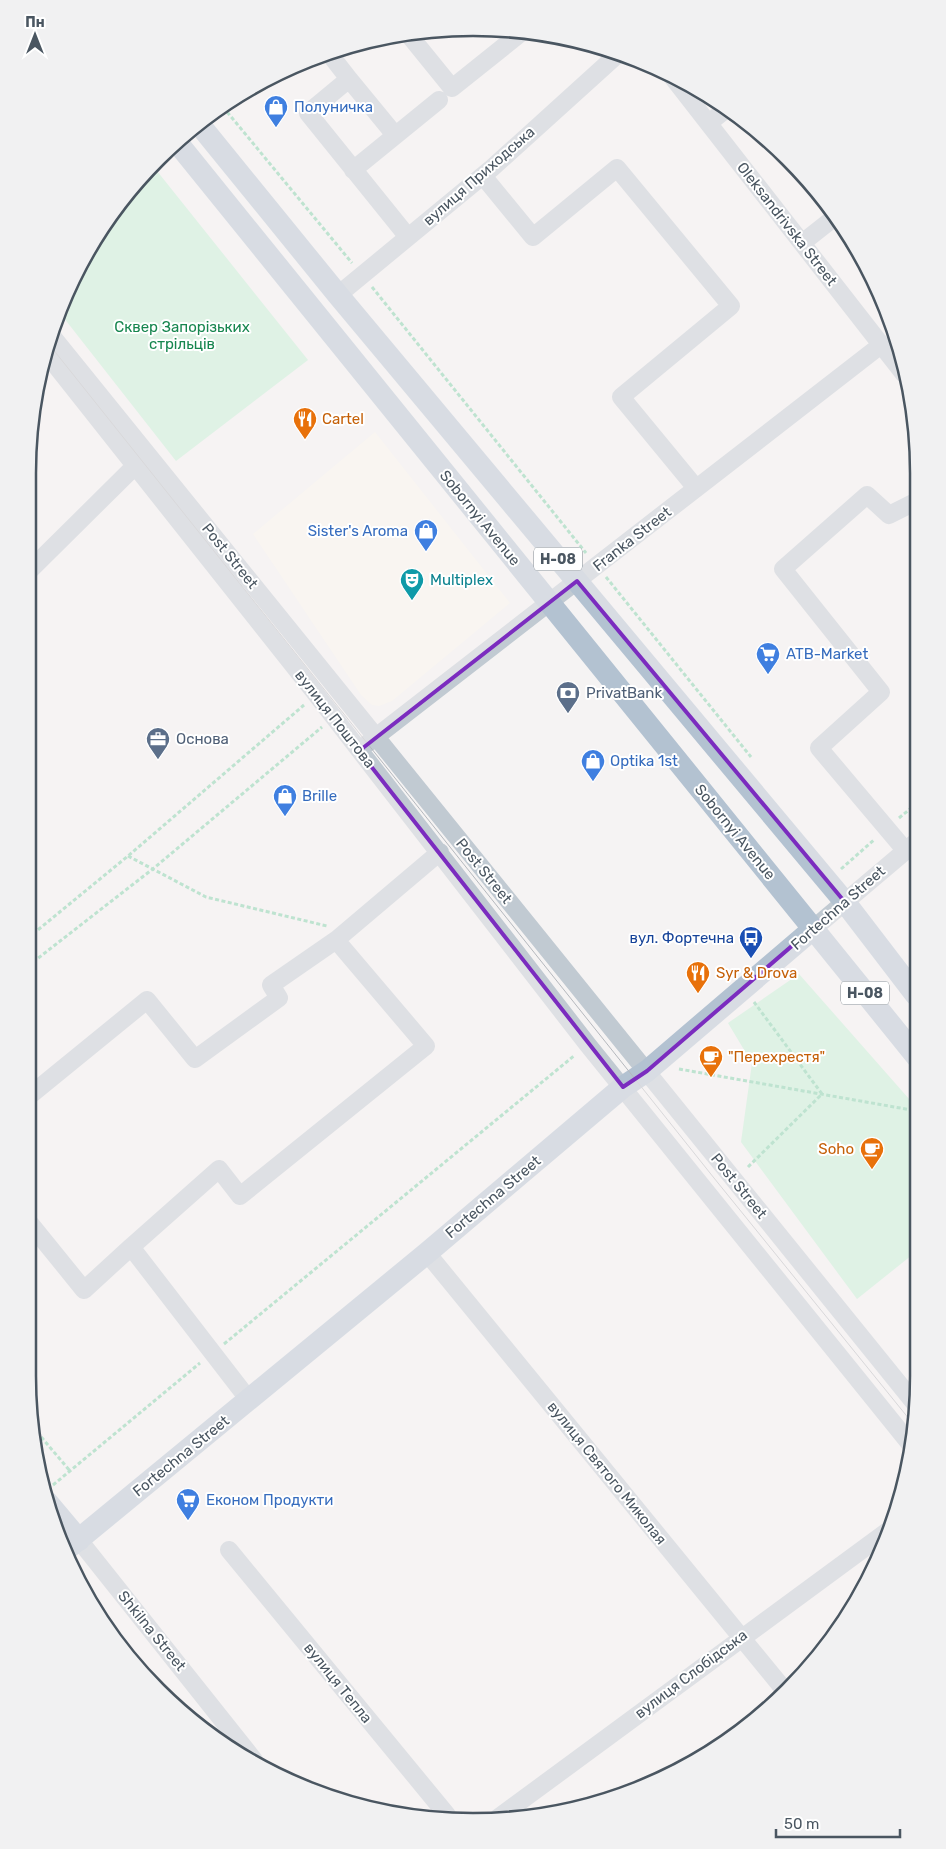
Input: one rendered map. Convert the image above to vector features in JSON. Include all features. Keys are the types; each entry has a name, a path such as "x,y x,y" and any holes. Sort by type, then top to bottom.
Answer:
{"main road":[{"name":"Н-08","path":"204,130 338,295 844,901 910,987"},
{"name":"Sobornyi Avenue","path":"182,148 910,1050"},
{"name":"Fortechna Street","path":"73,1544 427,1253 623,1087 647,1071 813,929"},
{"name":"Shkilna Street","path":"64,1529 73,1544"}],"street":[{"path":"413,40 452,88 514,38"},
{"path":"333,59 395,136"},
{"name":"вулиця Приходська","path":"338,295 483,176 613,59"},
{"path":"349,79 308,113 408,237"},
{"name":"Oleksandrivska Street","path":"683,91 896,364"},
{"path":"353,170 439,100"},
{"path":"709,123 721,113"},
{"path":"483,176 533,236 617,168 731,306 621,397 696,488"},
{"path":"802,243 830,221"},
{"name":"Post Street","path":"56,342 909,1396"},
{"name":"Franka Street","path":"359,751 881,345"},
{"name":"вулиця Поштова","path":"51,360 136,465 440,852 588,1045 623,1087"},
{"path":"36,564 136,465"},
{"path":"910,504 889,515 868,495 783,569 881,692 819,748 910,845"},
{"name":"Fortechna Street","path":"813,929 910,847"},
{"path":"36,1091 147,1000 195,1059 279,998 271,986 341,935 440,852"},
{"path":"36,1231 84,1290 131,1246 219,1170 240,1196 426,1046 341,935"},
{"name":"Post Street","path":"623,1087 905,1438"},
{"path":"131,1246 249,1400"},
{"name":"вулиця Святого Миколая","path":"427,1253 781,1686"},
{"name":"вулиця Слобідська","path":"506,1812 879,1537"},
{"name":"Shkilna Street","path":"73,1544 243,1747"},
{"name":"вулиця Тепла","path":"229,1550 445,1812"}],"path":[{"path":"227,112 362,275 621,595"},
{"path":"36,931 128,856 316,694"},
{"path":"36,960 154,868 334,717"},
{"path":"128,856 206,897 341,935"},
{"path":"752,999 822,1094"},
{"path":"50,1486 588,1045"},
{"path":"676,1068 910,1110"},
{"path":"748,1167 822,1094"},
{"path":"41,1436 70,1471"}],"highlighted area":[{"path":"577,581 844,901 647,1071 623,1087 359,751"}],"shaded area":[{"path":"375,432 510,603 392,701 379,706 372,705 361,695 253,534"}],"green space":[{"name":"Сквер Запорізьких стрільців","path":"157,171 308,360 176,461 64,319 81,280 110,230"},
{"path":"799,974 910,1100 910,1257 857,1299 741,1142 752,1063 728,1023"}],"tram line":[{"path":"54,350 714,1178 908,1417"}],"place":[{"name":"Полуничка","path":"276,128"},
{"name":"Cartel","path":"305,440"},
{"name":"Sister's Aroma","path":"426,552"},
{"name":"Multiplex","path":"412,601"},
{"name":"ATB-Market","path":"768,675"},
{"name":"PrivatBank","path":"568,714"},
{"name":"Основа","path":"158,760"},
{"name":"Оptika 1st","path":"593,782"},
{"name":"Brille","path":"285,817"},
{"name":"вул. Фортечна","path":"751,959"},
{"name":"Syr & Drova","path":"698,994"},
{"name":"\"Перехрестя\"","path":"711,1078"},
{"name":"Soho","path":"872,1170"},
{"name":"Економ Продукти","path":"188,1521"}]}
